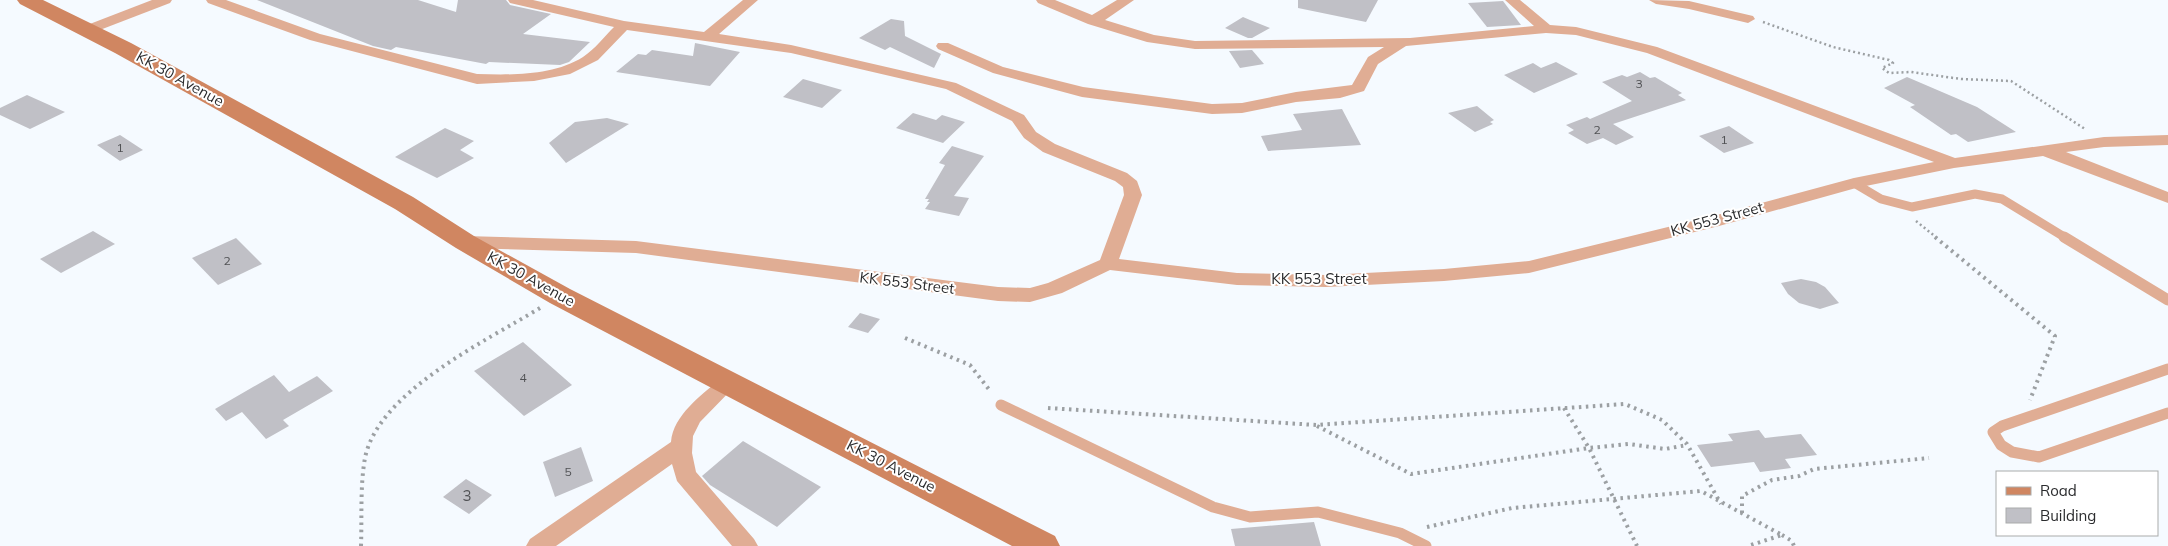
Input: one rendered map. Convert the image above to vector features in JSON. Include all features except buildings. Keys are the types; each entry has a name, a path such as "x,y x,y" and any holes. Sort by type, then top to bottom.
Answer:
{"main road":[{"name":"KK 30 Avenue","path":"27,0 132,52 404,203 465,242 560,296 1043,546"}],"street":[{"path":"87,30 165,0"},
{"path":"213,0 316,37 477,79 501,80 572,69 588,60 624,25"},
{"path":"514,0 624,25 791,49 951,86 1018,118 1030,135 1049,148 1121,177 1131,185 1134,196 1108,264"},
{"path":"706,38 751,0"},
{"path":"1043,0 1092,22 1152,39 1195,45 1410,42 1546,29 1585,33 1652,50 1954,163"},
{"path":"1092,22 1127,0"},
{"path":"1512,0 1546,29"},
{"path":"1656,0 1690,5 1748,18"},
{"path":"943,46 998,70 1082,92 1212,109 1242,108 1296,97 1340,93 1359,88 1365,71 1380,53 1410,42"},
{"name":"KK 553 Street","path":"465,242 636,247 998,294 1030,295 1055,288 1108,264 1237,279 1326,281 1444,275 1529,266 1720,220 1854,183 1954,163 2104,142 2168,140"},
{"path":"2045,150 2168,198"},
{"path":"727,384 692,417 682,436 681,446 684,475 746,546"},
{"path":"538,546 681,446"}],"lane":[{"path":"1854,183 1894,204 1912,207 1975,194 2002,199 2168,300"},
{"path":"2168,369 2026,417 2002,426 1993,432 1997,441 2005,450 2020,457 2039,457 2168,413"},
{"path":"1000,405 1213,507 1250,517 1318,512 1400,533 1426,546"}],"path":[{"path":"1748,18 1833,47 1889,60 1893,63 1882,68 1889,73 1911,72 1961,79 2011,81 2104,142"},
{"path":"1894,204 2055,336 2031,395 2026,417"},
{"path":"361,546 365,458 376,427 397,402 436,372 560,296"},
{"path":"905,338 970,365 1000,405"},
{"path":"1040,408 1316,425 1625,404 1662,420 1687,444 1721,504"},
{"path":"1564,408 1589,448 1637,546"},
{"path":"1316,425 1411,474 1589,448 1629,444 1665,449 1687,444"},
{"path":"1742,513 1742,496 1772,480 1798,476 1814,469 1929,458"},
{"path":"1400,533 1512,508 1700,491 1721,504 1782,535 1792,541 1794,546"},
{"path":"1748,546 1782,535"}]}
